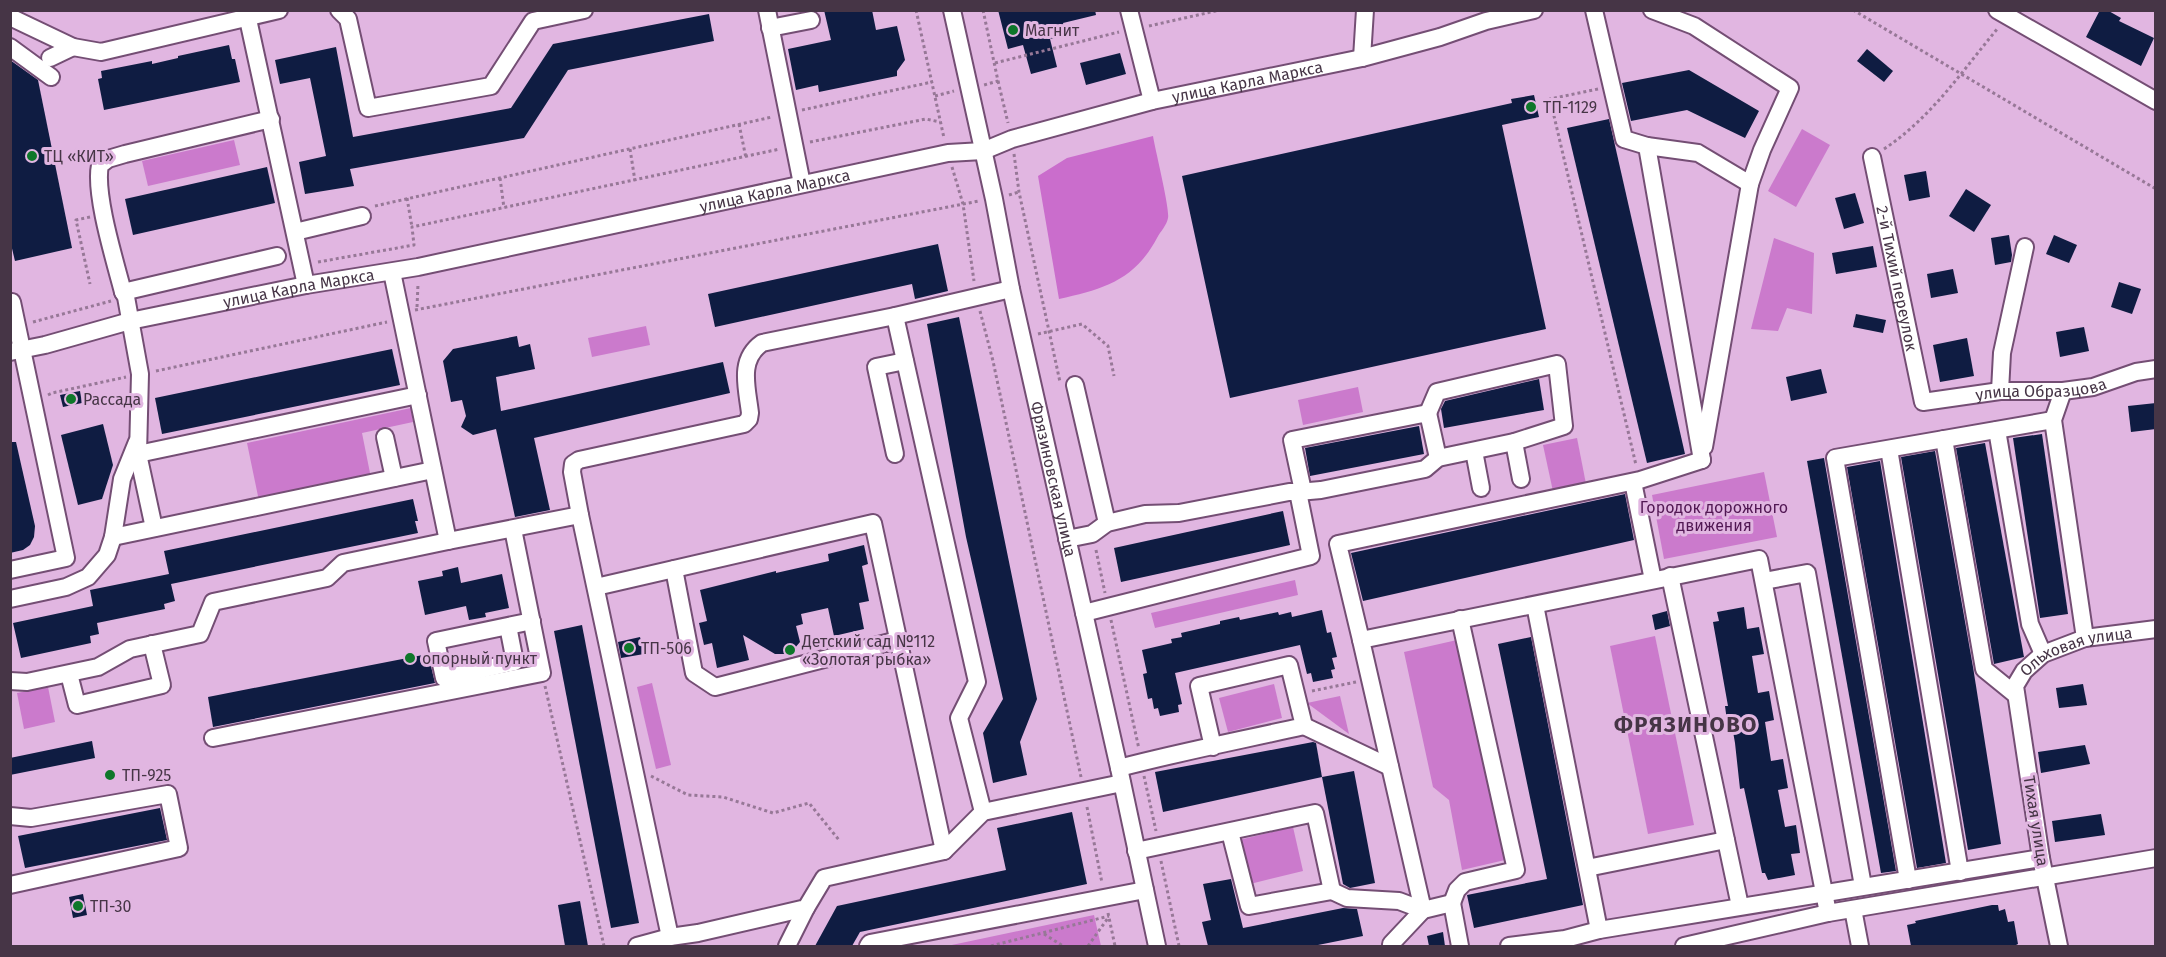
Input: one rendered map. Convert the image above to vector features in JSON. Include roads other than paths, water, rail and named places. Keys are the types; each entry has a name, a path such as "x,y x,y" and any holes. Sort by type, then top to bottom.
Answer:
{"street":[{"path":"10,17 73,47 101,52 248,14 279,10"},
{"path":"339,10 348,19 368,108 491,86 533,21 584,10"},
{"path":"767,10 802,183"},
{"name":"Фрязиновская улица","path":"952,10 994,199 1011,289 1157,946"},
{"path":"1129,10 1152,101"},
{"path":"1362,58 1365,10"},
{"name":"улица Карла Маркса","path":"16,351 130,321 306,285 392,272 948,153 983,151 1012,139 1152,101 1362,58 1440,37 1486,21 1534,10"},
{"path":"1594,10 1623,139 1647,146 1698,153 1750,184"},
{"path":"1652,10 1694,26 1790,88 1762,150 1750,184 1702,460"},
{"path":"248,14 306,285"},
{"path":"2002,14 2156,100"},
{"path":"770,28 811,20"},
{"path":"10,47 51,77"},
{"path":"50,58 73,47"},
{"path":"154,528 138,454 140,374 124,294 104,214 97,176 100,165 116,156 271,119"},
{"path":"1647,146 1702,460"},
{"name":"2-й Тихий переулок","path":"1872,157 1923,402"},
{"path":"295,232 367,211"},
{"path":"2000,391 2002,353 2025,247"},
{"path":"124,294 277,256"},
{"path":"392,272 448,541"},
{"path":"670,937 580,515 572,472 573,464 579,460 744,424 749,419 750,413 745,371 753,349 762,343 895,316 1011,289"},
{"path":"10,570 66,558 16,351 16,325 12,302"},
{"path":"895,316 977,682 960,718 982,812"},
{"path":"895,454 876,367 905,361"},
{"path":"1067,539 1092,534 1107,523 1145,514 1179,513 1289,492 1321,490 1425,469 1438,458 1514,442 1564,426 1557,364 1437,392 1428,413 1438,458"},
{"name":"улица Образцова","path":"1923,402 2000,391 2063,391 2093,387 2136,372 2156,369"},
{"path":"1075,385 1107,523"},
{"path":"2063,391 2053,420 2085,638"},
{"path":"138,454 418,395"},
{"path":"1083,613 1311,556 1292,440 1428,413"},
{"path":"1908,880 1835,458 2053,420"},
{"path":"1997,430 2030,624 2043,654"},
{"path":"10,599 66,587 88,577 106,555 114,537 122,479 139,435"},
{"path":"385,437 394,478"},
{"path":"1944,439 1984,669 2016,695"},
{"path":"1514,442 1521,479"},
{"path":"1890,449 1960,872"},
{"path":"1474,451 1481,488"},
{"path":"1423,910 1338,544 1636,481 1702,460"},
{"path":"114,537 433,470"},
{"path":"1636,481 1726,840 1740,906"},
{"path":"10,681 27,682 98,668 130,649 200,634 213,602 327,578 343,563 580,515"},
{"path":"596,587 873,523 944,851"},
{"path":"213,738 542,673 513,529"},
{"path":"1361,640 1759,559 1828,913"},
{"path":"674,569 694,673 715,687 898,640"},
{"path":"1764,581 1807,573 1863,886"},
{"path":"1535,605 1599,930"},
{"path":"1460,620 1516,870 1465,882 1457,890 1452,903 1460,946"},
{"path":"508,626 515,662 444,678 436,641 508,626 532,621"},
{"name":"Ольховая улица","path":"2016,695 2015,686 2024,671 2043,654 2085,638 2156,629"},
{"path":"69,674 77,705 162,685 152,644"},
{"path":"1213,747 1199,686 1289,665 1304,726"},
{"name":"Тихая улица","path":"2016,695 2041,858 2059,946"},
{"path":"787,946 824,878 944,851 982,812 1083,791 1120,775 1213,747 1304,726 1390,767"},
{"path":"10,816 31,818 168,794 178,848 10,885"},
{"path":"1136,851 1315,813 1332,891"},
{"path":"1230,832 1249,906 1332,891 1347,898 1399,901 1423,910"},
{"path":"1587,868 1726,840"},
{"path":"1509,946 1566,943 1599,930 2041,858"},
{"path":"1684,946 1828,913 2156,858"},
{"path":"868,946 870,943 1145,890"},
{"path":"1386,946 1423,910 1452,903"},
{"path":"638,946 670,937 700,940 806,908"},
{"path":"1853,909 1860,946"}],"place":[{"name":"Магнит","path":"1013,30"},
{"name":"ТП-1129","path":"1531,107"},
{"name":"ТЦ «КИТ»","path":"32,156"},
{"name":"Рассада","path":"71,399"},
{"name":"ТП-506","path":"629,648"},
{"name":"Детский сад №112 «Золотая рыбка»","path":"790,650"},
{"name":"опорный пункт","path":"410,658"},
{"name":"ТП-925","path":"110,775"},
{"name":"ТП-30","path":"78,906"}],"district":[{"name":"ФРЯЗИНОВО","path":"1686,724"}],"park label":[{"name":"Городок дорожного движения","path":"1714,516"}]}
